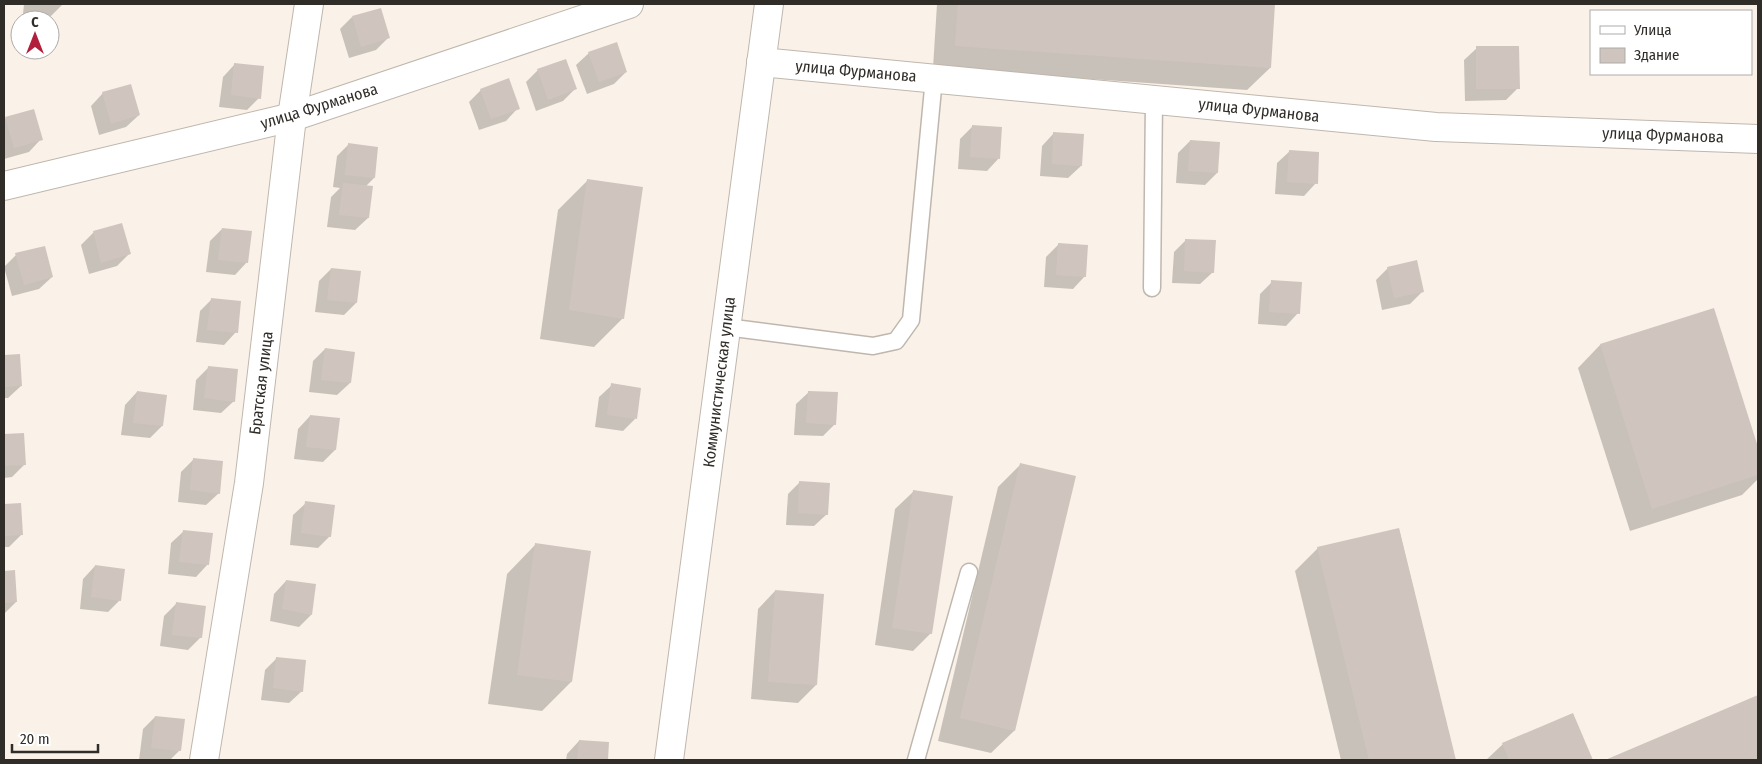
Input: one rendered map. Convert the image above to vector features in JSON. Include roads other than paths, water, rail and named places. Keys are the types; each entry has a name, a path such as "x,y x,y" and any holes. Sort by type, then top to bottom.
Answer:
{"street":[{"name":"Братская улица","path":"204,760 250,483 292,117 309,4"},
{"name":"улица Фурманова","path":"4,186 292,117 629,4"},
{"name":"Коммунистическая улица","path":"669,760 770,4"},
{"name":"улица Фурманова","path":"761,62 1436,127 1758,139"}],"lane":[{"path":"726,327 873,346 896,341 911,320 934,78"},
{"path":"1152,288 1154,100"},
{"path":"916,760 969,572"}]}
